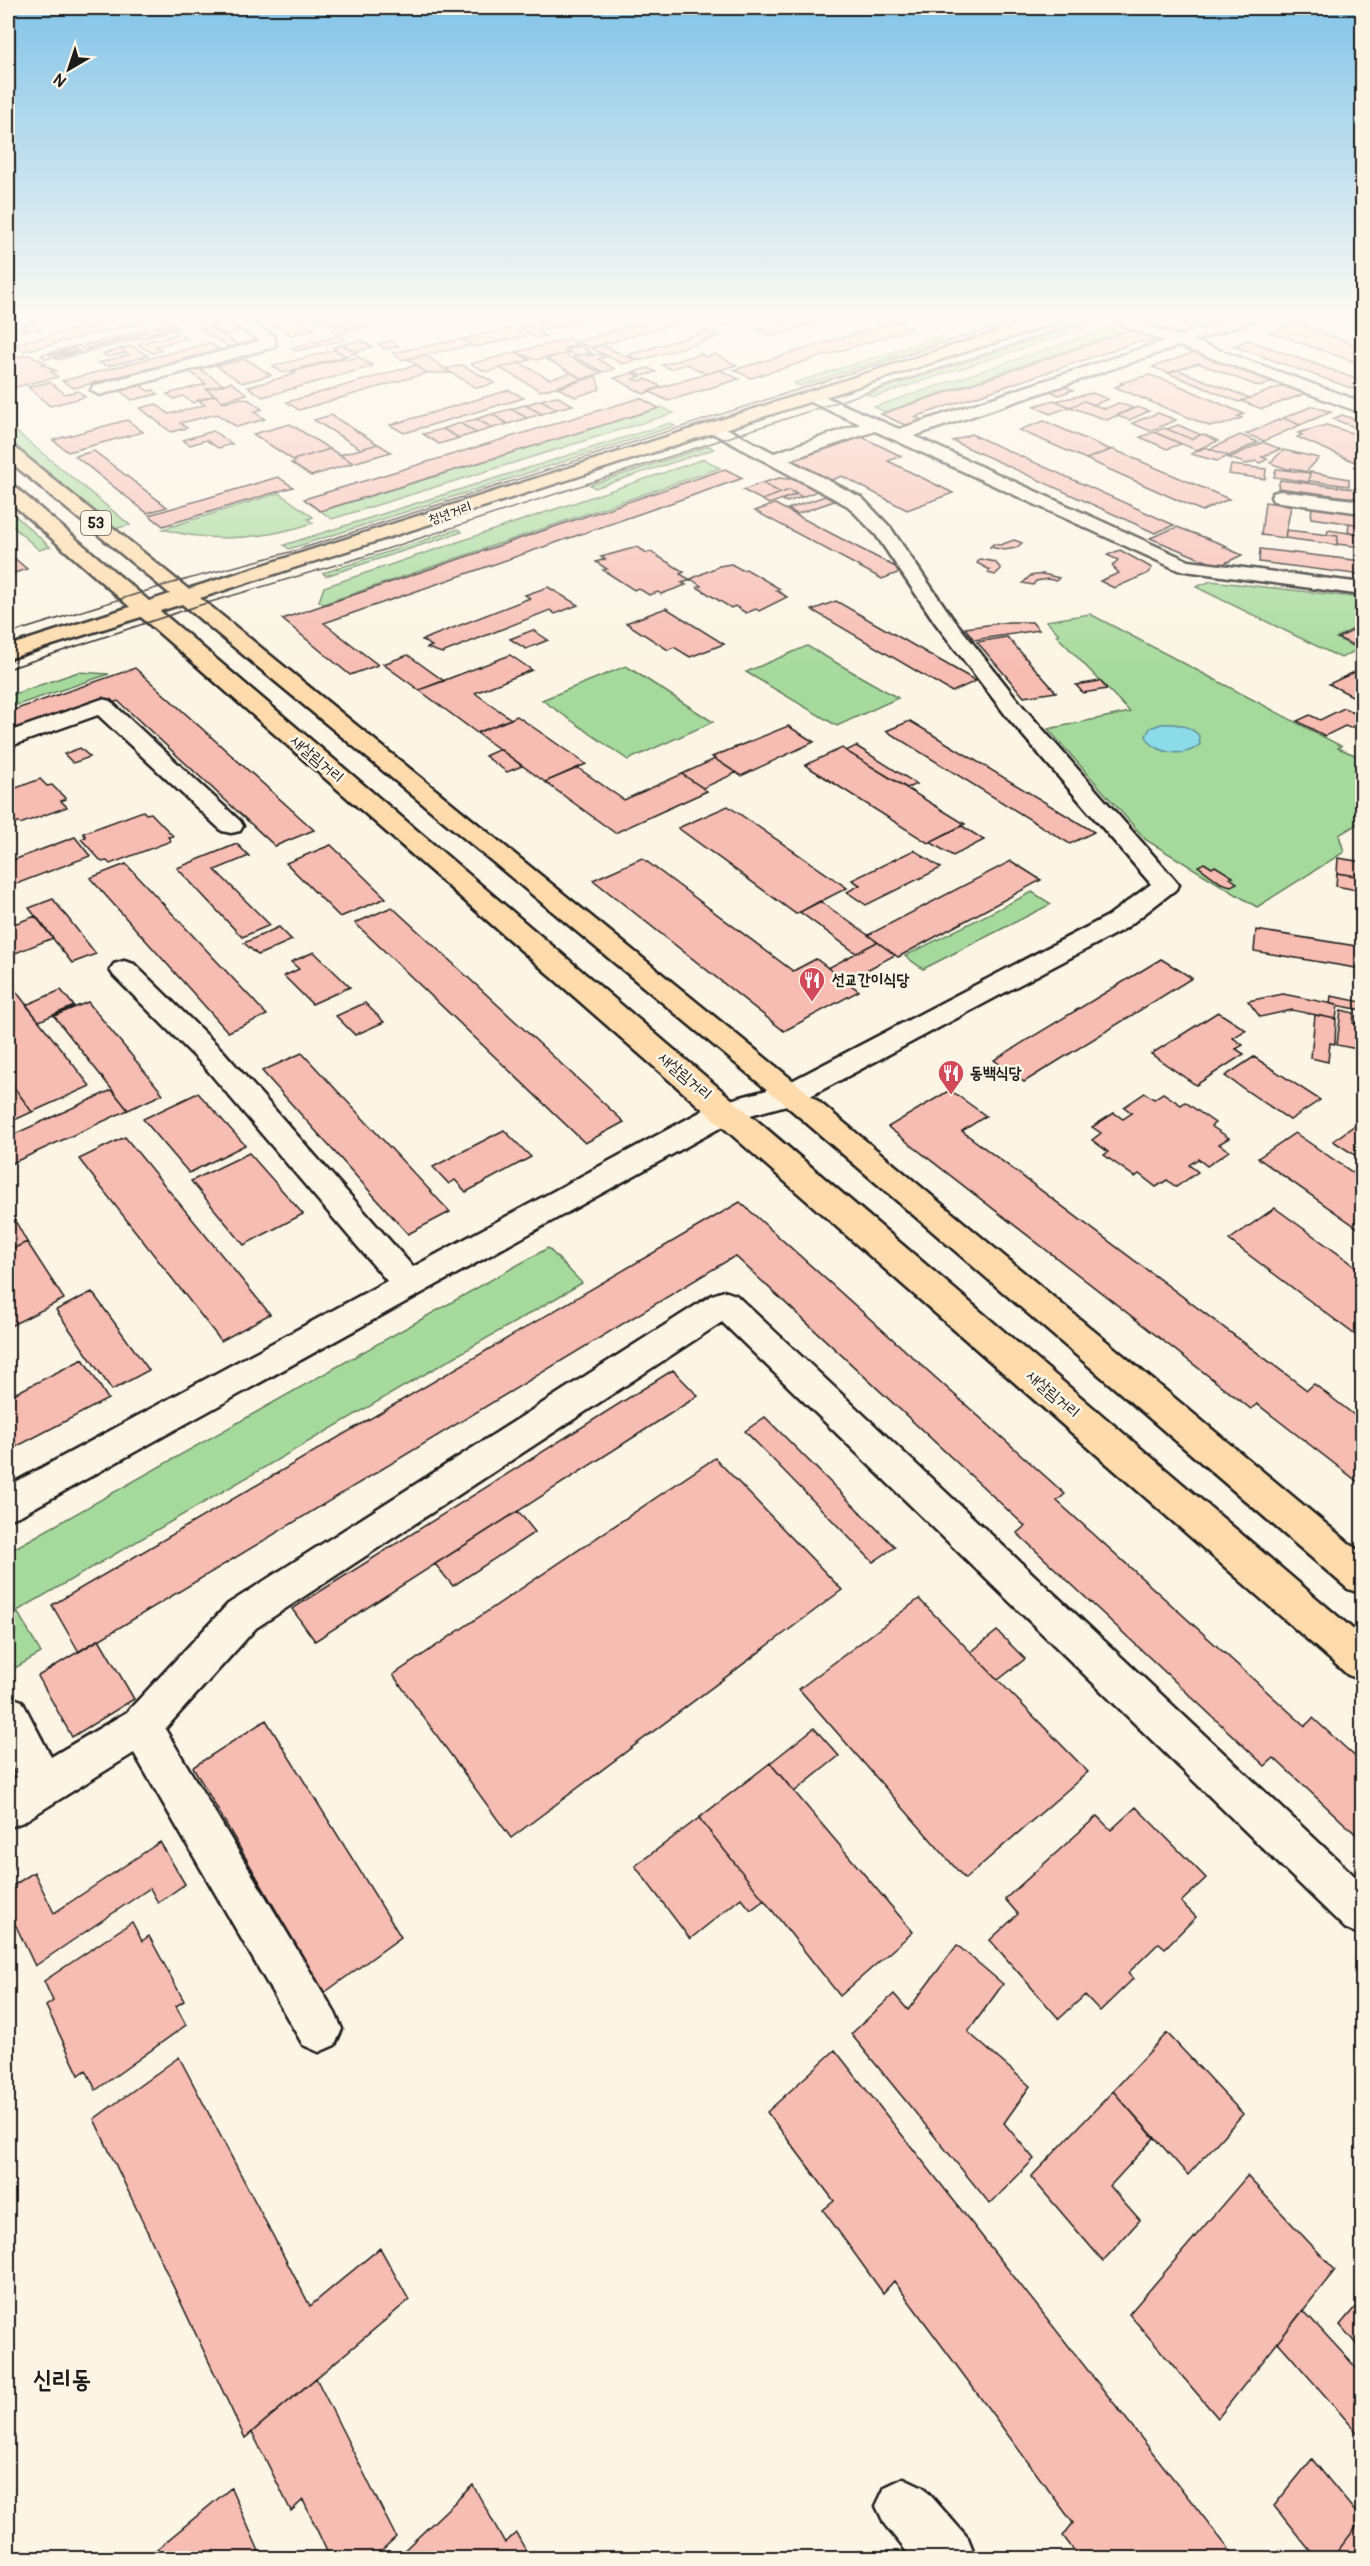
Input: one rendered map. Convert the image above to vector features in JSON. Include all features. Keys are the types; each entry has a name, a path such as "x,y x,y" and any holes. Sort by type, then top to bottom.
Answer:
{"main road":[{"name":"청년거리","path":"8,653 693,436"},
{"name":"53","path":"8,451 184,596"},
{"name":"새살림거리","path":"8,490 1362,1662"},
{"path":"184,596 791,1094 1362,1577"}],"street":[{"path":"8,1504 726,1111 791,1094 1117,922 1167,885 1009,704 943,620 883,531 855,502 727,436"},
{"path":"772,460 844,436"},
{"path":"901,436 1185,566 1362,589"},
{"path":"1280,497 1362,507"},
{"path":"8,740 102,706 231,826"},
{"path":"124,970 213,1058 409,1284"},
{"path":"8,1807 141,1726 242,1616 724,1304 1362,1913"},
{"path":"8,1715 43,1785"},
{"path":"141,1726 319,2029"},
{"path":"904,2506 948,2559"}],"green space":[{"path":"8,436 21,436 130,525 114,529 8,441"},
{"path":"568,436 601,436 332,519 321,511"},
{"path":"630,436 644,436 289,549 284,545"},
{"path":"709,446 714,449 595,488 590,485"},
{"path":"704,459 720,468 323,604 319,601 324,587"},
{"path":"279,493 313,517 308,519 313,523 276,533 239,538 201,537 163,529"},
{"path":"8,509 50,547 39,550 8,522"},
{"path":"458,529 462,532 326,576 323,573"},
{"path":"1211,581 1362,598 1362,624 1336,638 1359,649 1341,658 1196,587"},
{"path":"1090,614 1341,746 1338,748 1362,758 1362,821 1339,835 1344,852 1257,907 1146,840 1048,729 1130,712 1056,635 1059,634 1046,621"},
{"path":"807,646 898,698 837,726 746,672"},
{"path":"626,666 713,722 628,760 542,700"},
{"path":"78,672 109,674 8,708 8,696"},
{"path":"1032,892 1051,904 923,969 905,956"},
{"path":"548,1248 582,1283 17,1611 41,1653 15,1668 8,1655 8,1552"}],"water":[{"path":"1161,724 1177,724 1191,729 1199,736 1200,744 1187,752 1179,753 1156,747 1146,736 1150,728"}],"building":[{"path":"69,436 129,436 68,452 53,440"},
{"path":"197,436 220,436 232,444 218,448 206,440 190,445 183,440"},
{"path":"256,436 309,436 330,449 293,460"},
{"path":"340,436 365,436 378,444 361,449"},
{"path":"426,436 455,436 459,438 439,444"},
{"path":"514,436 568,436 320,511 304,499"},
{"path":"860,436 901,456 888,461 953,493 907,510 842,476 829,481 789,460"},
{"path":"967,436 975,436 1174,525 1155,533 953,441"},
{"path":"1032,436 1078,436 1111,450 1086,459"},
{"path":"1162,436 1181,444 1167,449 1140,437"},
{"path":"1163,436 1183,436 1191,439 1207,436 1218,441 1196,450"},
{"path":"1183,436 1199,436 1191,439"},
{"path":"1238,436 1258,442 1229,456 1210,449"},
{"path":"1250,436 1276,436 1264,441"},
{"path":"1362,436 1362,465 1297,437"},
{"path":"1263,442 1280,449 1262,457 1268,459 1260,463 1255,461 1247,464 1229,458"},
{"path":"378,444 391,452 353,463 339,455"},
{"path":"1206,447 1229,456 1217,461 1191,454"},
{"path":"330,449 353,463 311,476 291,463 295,462 293,460"},
{"path":"1112,449 1229,499 1202,511 1086,459"},
{"path":"1283,450 1319,458 1306,472 1291,468 1290,470 1270,463"},
{"path":"94,451 167,507 147,513 75,456"},
{"path":"1231,465 1266,469 1265,479 1229,474"},
{"path":"725,469 743,478 324,623 378,665 350,675 282,619"},
{"path":"1276,469 1310,473 1309,482 1274,477"},
{"path":"1310,472 1349,479 1349,486 1309,481"},
{"path":"278,477 293,487 163,526 149,515"},
{"path":"779,478 799,480 820,490 802,497 789,490 781,493 762,483"},
{"path":"1280,480 1355,489 1355,498 1278,488"},
{"path":"762,483 781,493 762,500 743,490"},
{"path":"789,490 797,494 769,504 762,500"},
{"path":"797,494 802,497 787,502 781,500"},
{"path":"825,496 834,501 797,514 788,509"},
{"path":"1265,502 1291,506 1285,538 1261,535"},
{"path":"775,504 903,571 882,579 755,511"},
{"path":"1312,507 1362,513 1362,525 1311,518"},
{"path":"1349,523 1362,525 1362,533 1348,532"},
{"path":"1177,527 1227,546 1224,547 1242,555 1221,565 1150,538"},
{"path":"1286,530 1338,536 1337,545 1285,538"},
{"path":"1328,530 1362,535 1362,547 1337,544 1338,536 1327,535"},
{"path":"1014,540 1022,543 1016,548 1004,550 990,547 993,544 1000,545"},
{"path":"637,547 647,553 651,552 684,572 680,574 691,580 682,583 686,585 661,594 658,592 649,595 638,588 634,590 603,570 607,569 596,562 605,559 601,557"},
{"path":"1260,549 1362,561 1362,575 1259,562"},
{"path":"1120,550 1152,568 1147,574 1114,588 1100,581 1119,573 1112,566 1118,560 1107,555"},
{"path":"13,557 27,569 8,575 8,559"},
{"path":"980,559 995,562 1001,569 995,575 988,573 990,570 977,563"},
{"path":"731,564 742,570 746,569 780,589 776,590 787,597 759,611 756,609 746,613 735,606 731,608 697,587 701,586 691,579 719,566"},
{"path":"1043,574 1059,578 1056,581 1048,579 1036,581 1033,585 1023,583 1030,576"},
{"path":"548,587 578,605 555,614 550,610 442,653 427,648 432,646 422,640 530,598 525,595"},
{"path":"836,601 976,681 952,692 812,610"},
{"path":"666,608 724,644 690,657 674,647 668,650 626,623"},
{"path":"1009,622 1032,622 1039,630 974,640 965,628"},
{"path":"1362,626 1362,649 1338,638"},
{"path":"533,630 548,640 526,649 510,639"},
{"path":"1007,637 1056,692 1024,697 977,642"},
{"path":"408,655 444,681 419,690 383,664"},
{"path":"510,655 532,670 475,693 511,719 477,733 419,690"},
{"path":"135,668 314,830 275,846 118,701 110,704 107,701 8,735 8,712"},
{"path":"1361,669 1362,701 1329,684"},
{"path":"1100,681 1107,689 1083,693 1076,685"},
{"path":"1344,708 1362,717 1362,722 1350,728 1345,726 1325,736 1297,721 1310,715 1320,720"},
{"path":"517,716 586,764 545,782 477,733"},
{"path":"910,721 1094,832 1070,844 886,731"},
{"path":"788,726 814,742 741,776 712,757"},
{"path":"856,746 917,784 907,788 846,751"},
{"path":"80,748 90,757 73,763 64,754"},
{"path":"842,748 965,824 928,843 805,765"},
{"path":"500,749 522,766 507,772 485,756"},
{"path":"715,759 736,773 703,788 682,774"},
{"path":"578,768 624,800 682,774 707,791 615,833 545,782"},
{"path":"40,779 47,786 52,785 66,799 61,801 67,807 8,826 8,791"},
{"path":"728,806 847,888 796,914 678,828"},
{"path":"143,811 146,814 151,813 173,836 168,837 171,841 110,864 107,861 102,862 81,839 86,837 83,833"},
{"path":"962,826 984,840 953,856 930,842"},
{"path":"75,837 90,856 8,887 8,862"},
{"path":"237,844 249,856 215,870 270,925 242,937 177,868"},
{"path":"331,845 386,898 340,917 286,863"},
{"path":"914,850 941,868 866,905 847,892 860,885 852,880"},
{"path":"642,858 793,971 816,959 859,991 784,1031 593,880"},
{"path":"1338,858 1362,862 1362,877 1337,873"},
{"path":"1011,861 1041,880 898,957 868,935"},
{"path":"1204,863 1212,868 1215,866 1233,877 1230,878 1237,883 1231,886 1221,883 1198,866"},
{"path":"126,864 267,1015 228,1032 90,878"},
{"path":"1337,873 1362,877 1362,891 1336,886"},
{"path":"53,899 96,954 72,963 29,908"},
{"path":"820,901 877,942 856,953 800,912"},
{"path":"392,907 624,1122 585,1143 355,923"},
{"path":"36,916 53,938 8,956 8,926"},
{"path":"279,927 292,940 258,955 244,943"},
{"path":"1256,930 1362,947 1362,969 1254,951"},
{"path":"877,942 895,955 846,981 828,968"},
{"path":"314,952 350,987 312,1004 284,976 299,969 291,962"},
{"path":"1161,959 1192,978 1024,1082 994,1060"},
{"path":"8,981 90,1086 32,1112 8,1079"},
{"path":"61,990 74,1006 39,1021 26,1005"},
{"path":"1283,994 1338,1005 1336,1019 1292,1010 1260,1017 1248,1001"},
{"path":"1331,996 1362,1002 1362,1010 1330,1004"},
{"path":"88,1002 163,1094 128,1110 54,1016"},
{"path":"365,1003 384,1022 355,1035 336,1016"},
{"path":"1341,1010 1354,1013 1353,1023 1362,1025 1362,1050 1337,1045"},
{"path":"1218,1012 1246,1030 1233,1038 1243,1045 1236,1049 1244,1054 1196,1085 1151,1054"},
{"path":"1315,1015 1336,1019 1335,1044 1330,1043 1328,1062 1311,1058"},
{"path":"302,1053 450,1212 408,1234 262,1071"},
{"path":"1254,1057 1320,1100 1290,1120 1225,1076"},
{"path":"8,1079 32,1112 8,1123"},
{"path":"112,1090 128,1110 8,1165 8,1137"},
{"path":"950,1090 986,1116 962,1131 1307,1390 1314,1384 1362,1421 1362,1485 1257,1404 1251,1409 888,1127"},
{"path":"198,1093 245,1145 189,1173 143,1119"},
{"path":"1145,1093 1154,1099 1163,1093 1181,1105 1185,1102 1215,1123 1211,1126 1229,1138 1219,1144 1229,1151 1207,1166 1198,1159 1189,1165 1198,1172 1176,1187 1167,1180 1156,1187 1139,1174 1135,1177 1104,1155 1108,1152 1092,1140 1101,1133 1092,1127 1114,1113 1123,1119 1132,1113 1124,1107"},
{"path":"1362,1120 1362,1158 1361,1159 1333,1141"},
{"path":"504,1130 531,1157 466,1192 455,1180 449,1184 433,1167"},
{"path":"1295,1133 1362,1179 1362,1231 1258,1158"},
{"path":"125,1137 270,1314 221,1341 79,1159"},
{"path":"249,1153 303,1214 244,1245 191,1181"},
{"path":"740,1202 1065,1494 1057,1501 1305,1726 1313,1718 1362,1763 1362,1840 1274,1758 1265,1766 1017,1533 1025,1526 735,1256 79,1652 52,1605"},
{"path":"8,1208 27,1242 8,1251"},
{"path":"1275,1208 1362,1271 1362,1340 1229,1240"},
{"path":"27,1242 64,1299 8,1327 8,1251"},
{"path":"92,1292 149,1370 112,1390 56,1310"},
{"path":"83,1359 108,1399 8,1451 8,1397"},
{"path":"673,1370 698,1396 315,1641 292,1609"},
{"path":"765,1417 895,1547 873,1562 745,1431"},
{"path":"715,1458 842,1590 511,1838 393,1675"},
{"path":"518,1511 535,1532 453,1586 435,1564"},
{"path":"919,1599 1088,1772 965,1879 799,1689"},
{"path":"997,1631 1025,1659 998,1680 971,1652"},
{"path":"99,1639 134,1699 72,1737 38,1676"},
{"path":"266,1720 401,1937 324,1993 193,1767"},
{"path":"814,1728 839,1756 794,1792 770,1763"},
{"path":"770,1763 913,1932 840,1996 699,1818"},
{"path":"1136,1807 1206,1878 1181,1902 1196,1917 1165,1948 1159,1943 1128,1973 1133,1979 1100,2011 1085,1995 1059,2019 990,1940 1018,1914 1005,1899 1097,1816 1111,1830"},
{"path":"699,1818 764,1900 751,1910 741,1898 690,1939 635,1866"},
{"path":"160,1842 185,1884 158,1903 150,1888 35,1966 8,1909 8,1889 34,1872 54,1913"},
{"path":"132,1922 142,1941 149,1936 184,2001 176,2006 186,2025 96,2090 86,2070 79,2075 46,2006 53,2001 44,1981"},
{"path":"957,1945 1003,1984 968,2032 1030,2086 1004,2123 1034,2159 990,2204 851,2034 894,1994 908,2010"},
{"path":"1167,2033 1243,2114 1188,2175 1113,2091"},
{"path":"835,2050 1236,2558 1080,2558 1063,2536 1073,2523 894,2281 883,2293 823,2210 834,2201 767,2112"},
{"path":"179,2057 310,2306 380,2248 409,2300 245,2438 94,2119"},
{"path":"1113,2091 1154,2138 1110,2186 1140,2220 1103,2261 1031,2177"},
{"path":"1247,2176 1335,2270 1218,2418 1129,2314"},
{"path":"1356,2306 1362,2313 1362,2351 1340,2325"},
{"path":"1303,2310 1362,2374 1362,2438 1278,2342"},
{"path":"316,2378 396,2537 373,2558 330,2558 303,2500 291,2511 252,2432"},
{"path":"1312,2459 1362,2520 1332,2558 1316,2558 1274,2506"},
{"path":"473,2485 505,2543 516,2533 530,2558 396,2558"},
{"path":"231,2488 262,2558 146,2558"},
{"path":"1362,2520 1362,2558 1332,2558"}],"tram line":[{"path":"8,634 169,584 294,551 654,436"},
{"path":"8,669 197,606 356,559 734,436"}],"place":[{"name":"선교간이식당","path":"812,1003"},
{"name":"동백식당","path":"951,1096"}],"district":[{"name":"신리동","path":"62,2379"}]}
